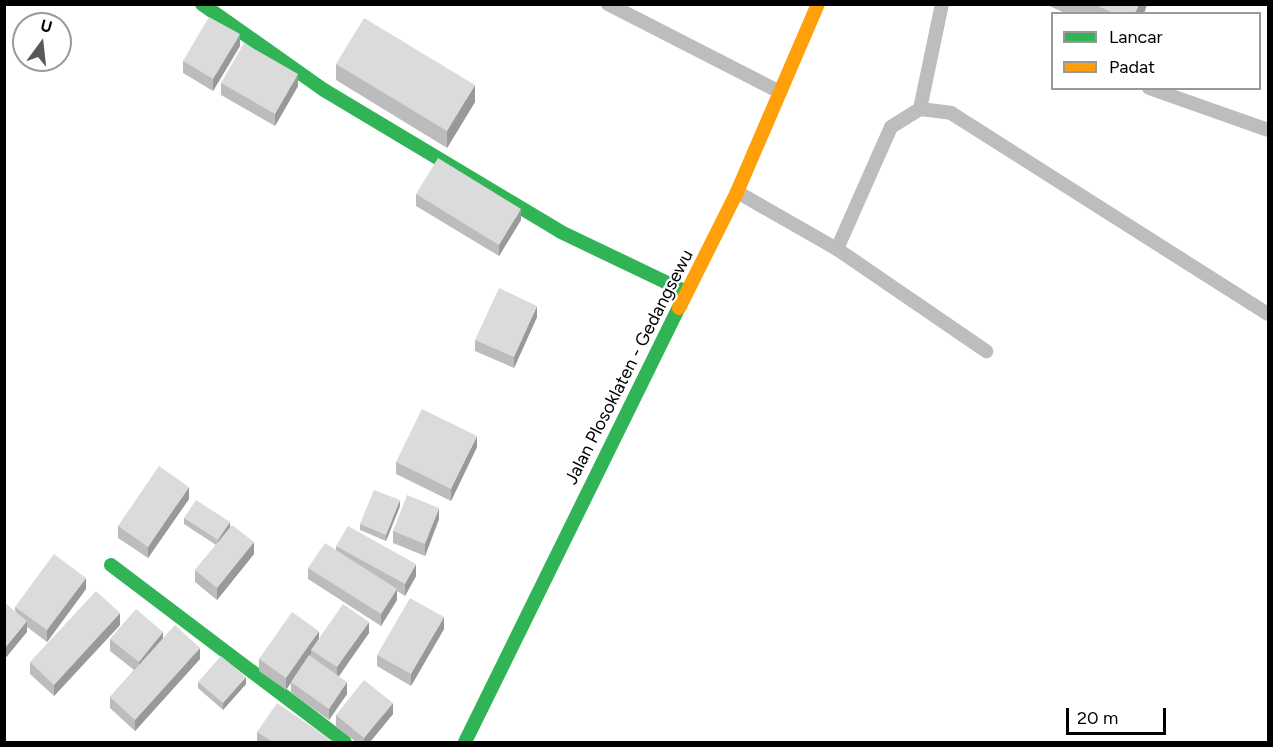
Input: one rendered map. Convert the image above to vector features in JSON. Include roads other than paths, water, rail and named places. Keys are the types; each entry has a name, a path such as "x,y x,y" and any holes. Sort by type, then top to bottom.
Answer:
{"street":[{"path":"202,4 324,90 561,232 686,292"},
{"name":"Jalan Plosoklaten - Gedangsewu","path":"465,742 737,192 818,4"},
{"path":"111,565 345,742"}],"lane":[{"path":"608,4 780,93"},
{"path":"920,109 942,4"},
{"path":"1155,90 1269,130"},
{"path":"837,249 891,127 920,109 951,113 1269,314"},
{"path":"737,192 837,249 986,351"}]}
